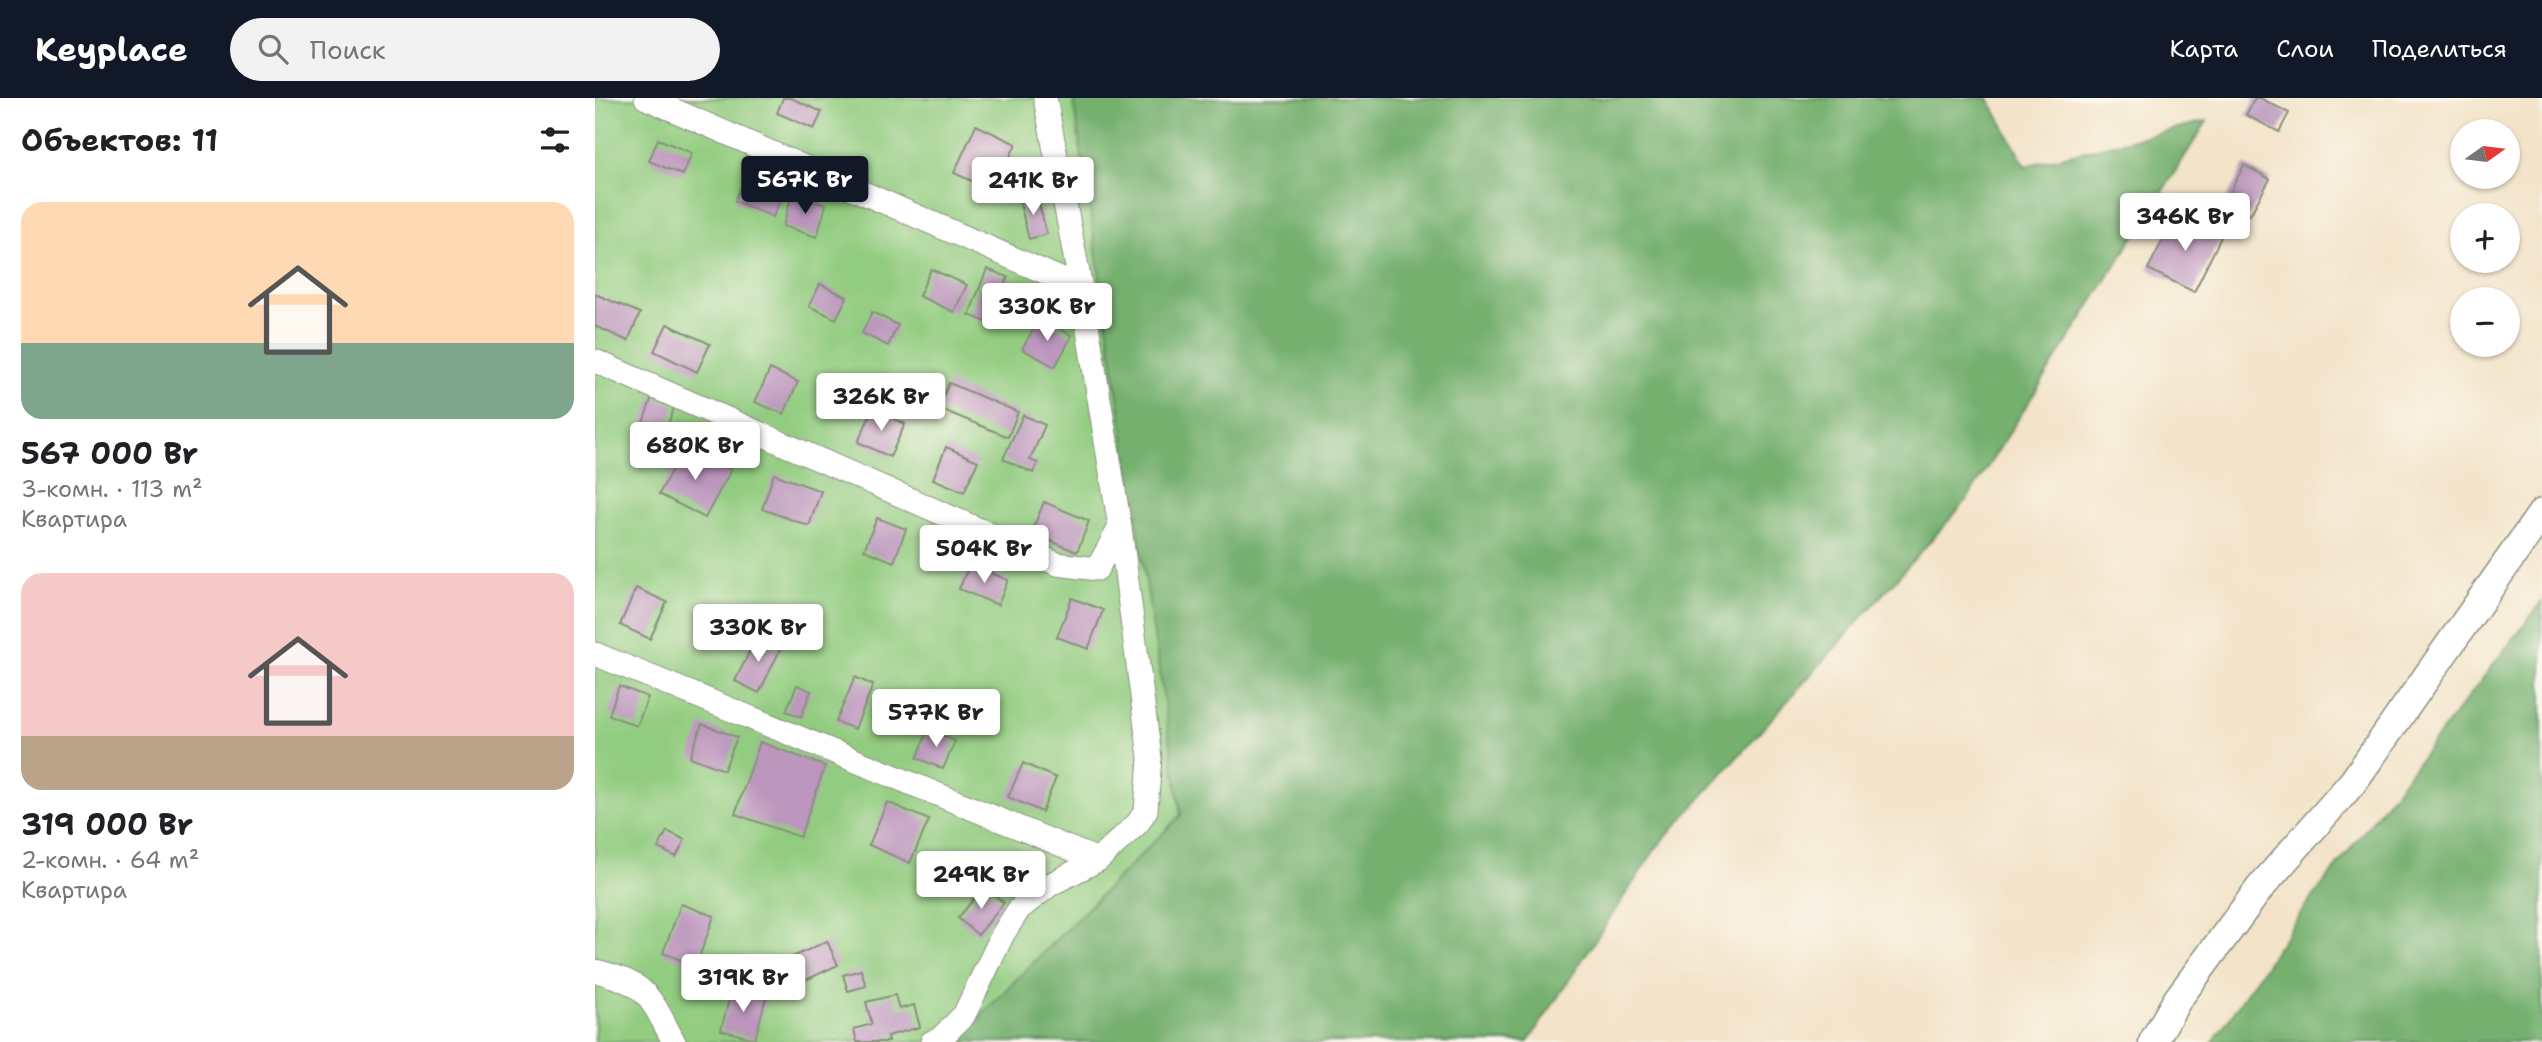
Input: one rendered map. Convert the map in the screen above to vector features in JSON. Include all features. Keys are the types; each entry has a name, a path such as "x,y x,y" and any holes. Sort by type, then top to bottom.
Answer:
{"street":[{"path":"646,98 1081,288"},
{"path":"932,1042 940,1039 964,1015 1003,934 1019,909 1051,884 1098,860 1138,822 1146,810 1150,758 1119,527 1081,288 1045,98"},
{"path":"595,360 1057,564 1097,569 1119,527"},
{"path":"2153,1042 2176,1000 2260,888 2353,782 2542,513"},
{"path":"595,654 1098,860"},
{"path":"595,971 621,976 649,995 674,1042"}],"green space":[{"path":"595,98 1100,98 1181,815 954,1042 595,1042"},
{"path":"1073,98 1988,98 2025,166 2207,121 1966,501 1656,848 1528,1042 954,1042 1181,815"},
{"path":"2542,602 2542,1042 2213,1042 2303,910"}],"building":[{"path":"783,98 791,98 822,112 814,129 777,113"},
{"path":"2255,98 2289,113 2279,132 2246,115"},
{"path":"976,125 1016,144 994,191 954,173"},
{"path":"658,139 692,153 683,175 649,161"},
{"path":"2244,165 2270,179 2250,215 2225,202"},
{"path":"747,173 785,190 773,217 735,201"},
{"path":"792,195 826,205 817,237 783,226"},
{"path":"1037,196 1047,234 1029,239 1019,200"},
{"path":"2176,214 2221,237 2194,292 2148,269"},
{"path":"931,269 967,285 954,312 919,296"},
{"path":"987,269 1008,277 989,323 969,315"},
{"path":"820,284 847,297 836,319 809,306"},
{"path":"595,294 640,313 628,341 595,326"},
{"path":"872,312 898,325 888,346 862,333"},
{"path":"1040,318 1072,336 1055,367 1022,349"},
{"path":"667,324 710,344 697,372 654,351"},
{"path":"770,369 798,382 784,414 755,402"},
{"path":"949,383 1018,412 1008,437 938,408"},
{"path":"652,397 675,405 662,441 639,434"},
{"path":"873,409 905,424 890,457 858,442"},
{"path":"1023,415 1045,425 1030,460 1038,463 1033,473 1003,459"},
{"path":"685,445 731,470 705,518 659,494"},
{"path":"946,447 978,461 964,492 933,479"},
{"path":"774,474 821,491 809,526 762,509"},
{"path":"1044,502 1089,521 1077,552 1031,533"},
{"path":"877,518 906,529 894,562 864,550"},
{"path":"970,564 1008,580 998,605 959,589"},
{"path":"636,588 667,602 650,639 620,625"},
{"path":"1072,598 1103,610 1088,649 1057,637"},
{"path":"757,636 781,648 759,693 735,681"},
{"path":"855,677 873,685 855,729 836,722"},
{"path":"797,685 811,691 801,717 786,711"},
{"path":"619,686 648,697 637,726 609,715"},
{"path":"702,724 737,737 724,770 690,757"},
{"path":"928,730 955,741 943,769 917,758"},
{"path":"760,742 825,766 800,837 735,814"},
{"path":"1023,763 1056,778 1042,812 1008,797"},
{"path":"887,802 929,820 910,863 869,845"},
{"path":"667,831 685,840 676,857 658,848"},
{"path":"984,887 1004,903 978,935 958,918"},
{"path":"681,904 714,916 696,966 663,953"},
{"path":"827,941 838,965 793,986 782,962"},
{"path":"861,970 866,986 848,991 843,975"},
{"path":"732,988 766,997 755,1039 721,1030"},
{"path":"895,995 899,1009 914,1005 920,1027 887,1036 888,1042 857,1042 854,1029 872,1024 866,1002"}]}
